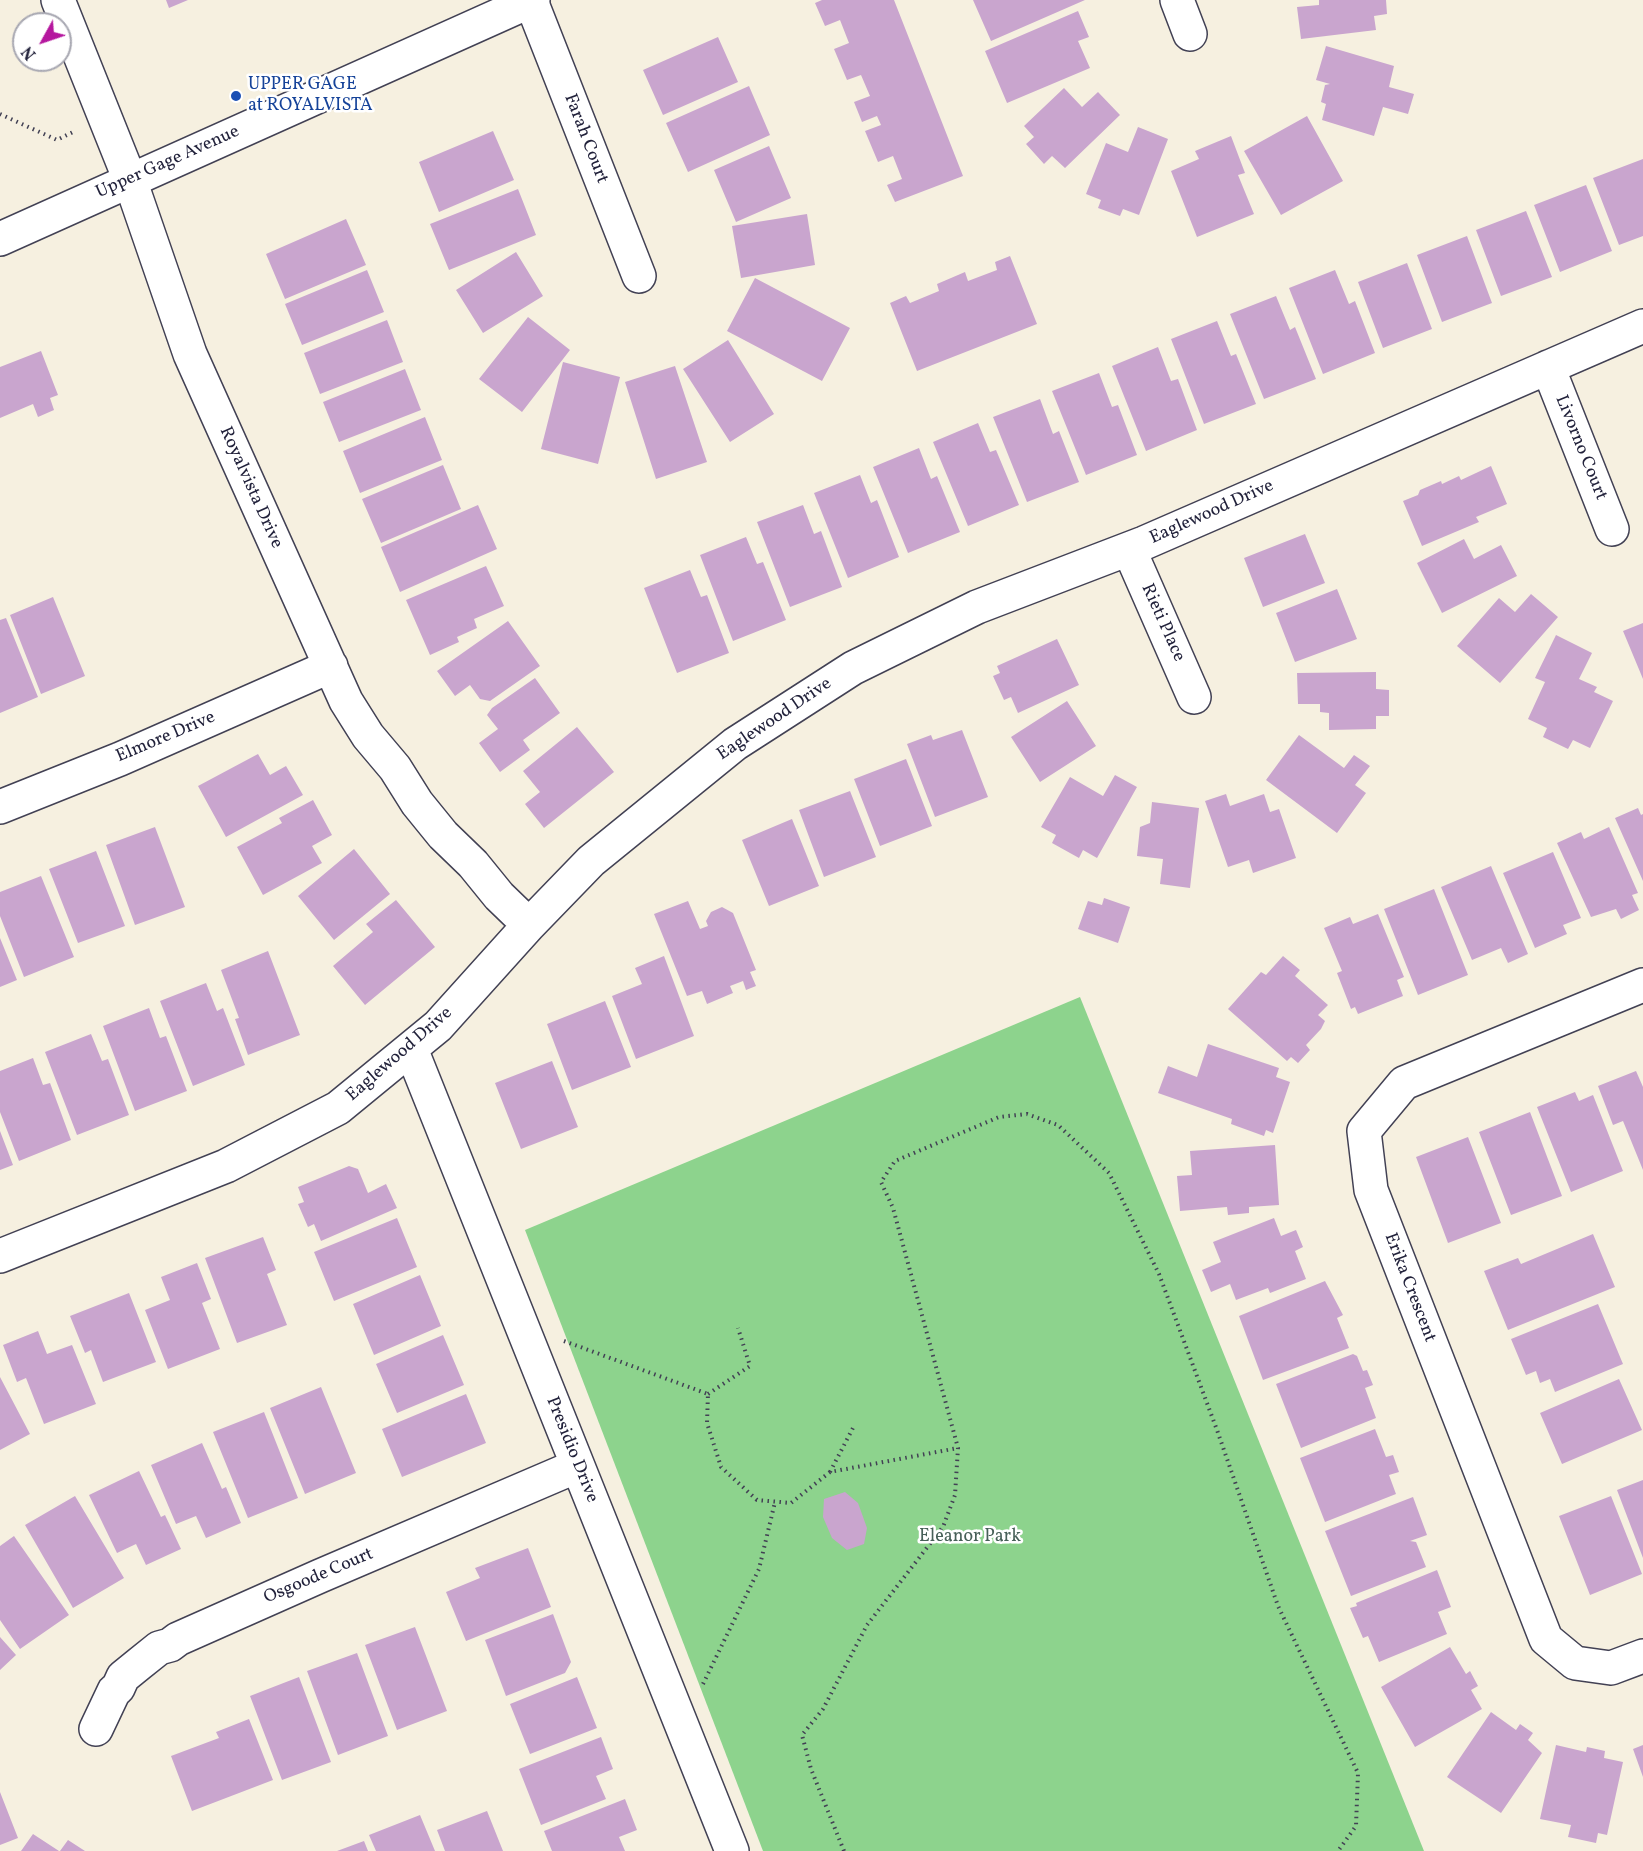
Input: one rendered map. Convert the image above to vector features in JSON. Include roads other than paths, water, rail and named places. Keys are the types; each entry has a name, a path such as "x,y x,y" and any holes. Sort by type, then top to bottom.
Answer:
{"street":[{"name":"Royalvista Drive","path":"58,0 130,180 190,354 346,701 368,736 395,768 417,804 443,835 473,864 499,897 529,925"},
{"name":"Upper Gage Avenue","path":"0,239 532,0"},
{"name":"Farah Court","path":"532,0 639,276"},
{"path":"1177,0 1190,34"},
{"name":"Eaglewood Drive","path":"0,1256 226,1166 338,1108 438,1026 529,925 591,861 735,744 853,668 977,607 1129,549 1643,327"},
{"name":"Livorno Court","path":"1548,367 1612,529"},
{"name":"Rieti Place","path":"1129,549 1194,697"},
{"name":"Elmore Drive","path":"0,807 120,759 332,666"},
{"name":"Erika Crescent","path":"1643,985 1404,1083 1364,1131 1371,1190 1546,1639 1575,1663 1611,1668 1643,1656"},
{"name":"Presidio Drive","path":"411,1049 732,1851"},
{"name":"Osgoode Court","path":"96,1729 123,1677 159,1648 170,1645 178,1639 276,1595 577,1466"}],"place":[{"name":"UPPER GAGE at ROYALVISTA","path":"236,96"}],"park label":[{"name":"Eleanor Park","path":"970,1538"}]}
